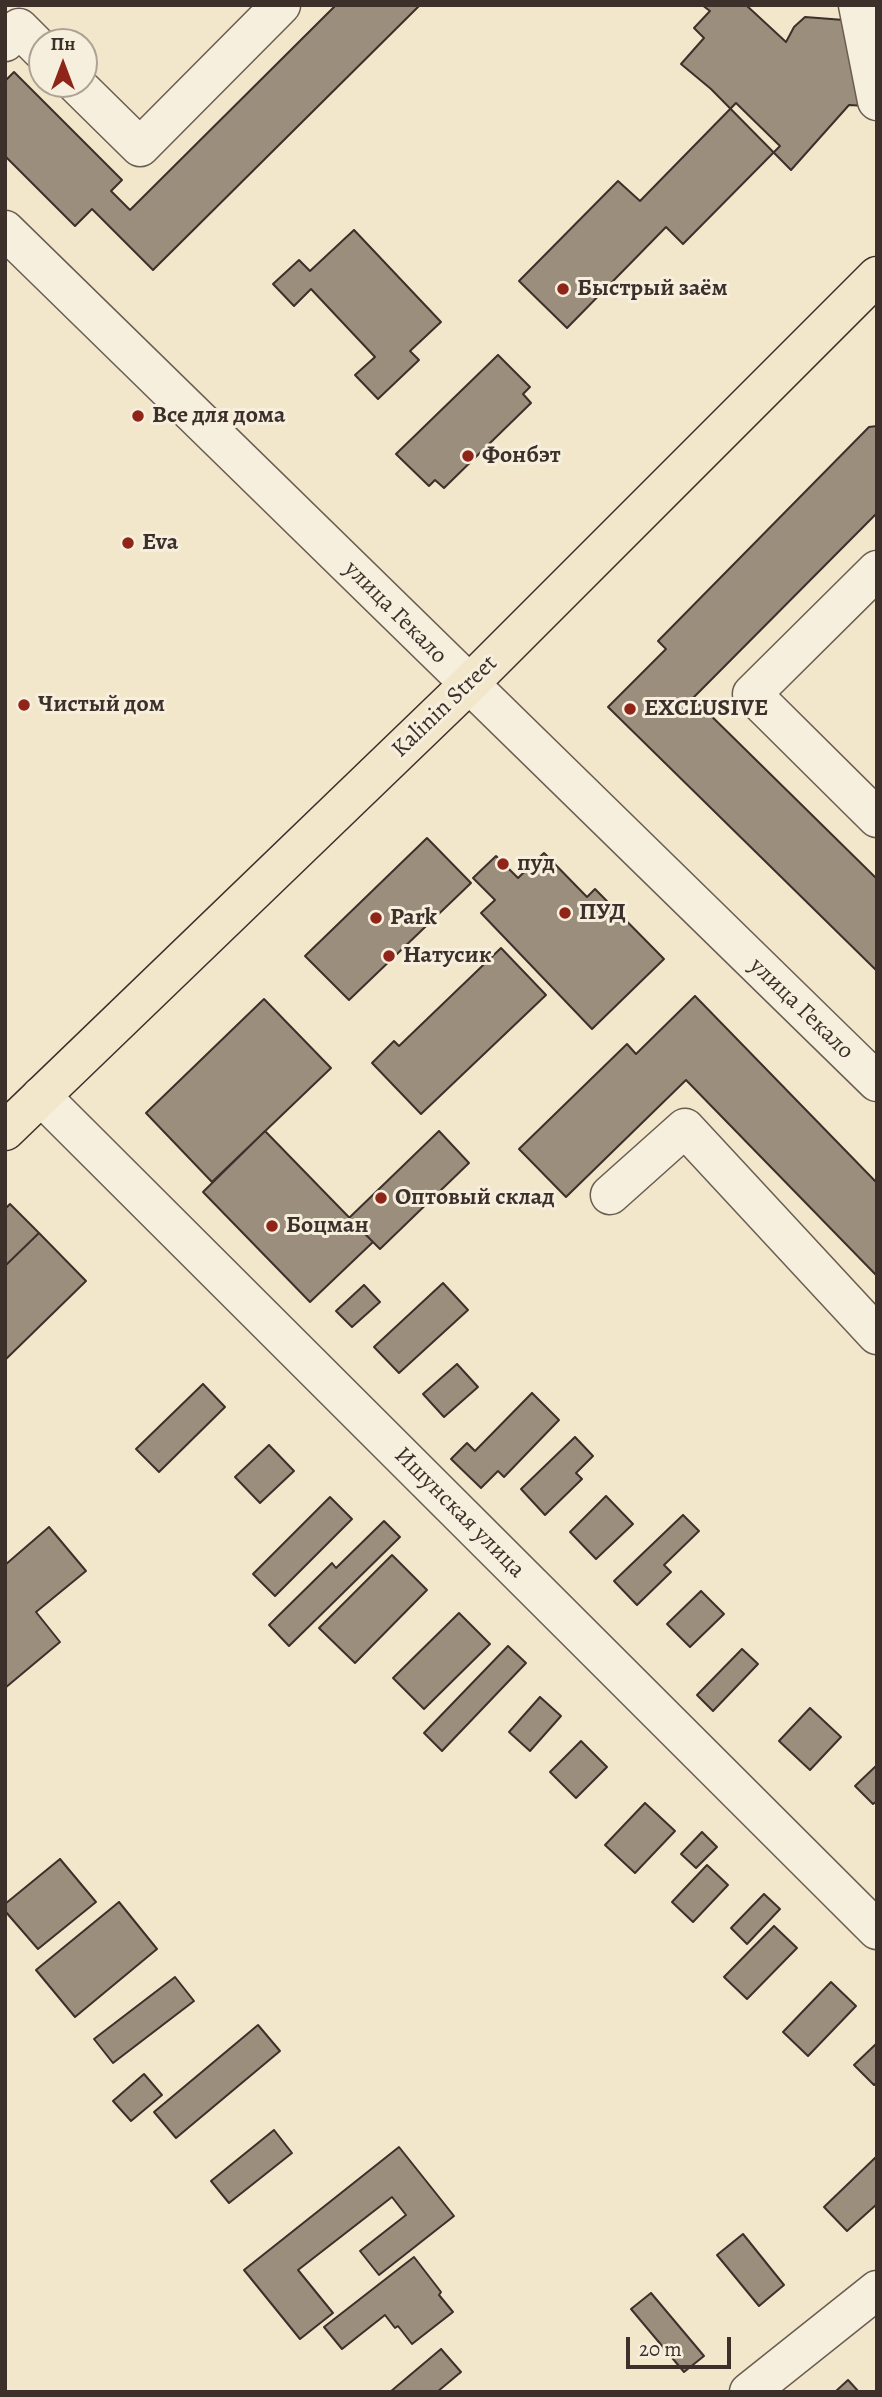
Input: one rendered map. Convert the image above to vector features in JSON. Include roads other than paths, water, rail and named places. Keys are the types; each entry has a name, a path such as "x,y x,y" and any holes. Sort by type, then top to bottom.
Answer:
{"main road":[{"name":"Kalinin Street","path":"5,1131 468,685 877,276"}],"street":[{"path":"90,98 140,148 281,5"},
{"path":"858,5 877,101"},
{"path":"5,42 19,28 28,37"},
{"name":"улица Гекало","path":"5,230 877,1082"},
{"path":"877,570 752,694 877,818"},
{"name":"Ишунская улица","path":"41,1096 877,1930"},
{"path":"610,1195 685,1128 877,1335"},
{"path":"750,2392 877,2290"}],"place":[{"name":"Быстрый заём","path":"563,289"},
{"name":"Все для дома","path":"138,416"},
{"name":"Фонбэт","path":"468,456"},
{"name":"Eva","path":"128,543"},
{"name":"Чистый дом","path":"24,705"},
{"name":"EXCLUSIVE","path":"630,709"},
{"name":"пуд","path":"503,864"},
{"name":"ПУД","path":"565,913"},
{"name":"Park","path":"376,918"},
{"name":"Натусик","path":"389,956"},
{"name":"Оптовый склад","path":"381,1198"},
{"name":"Боцман","path":"272,1226"}]}
